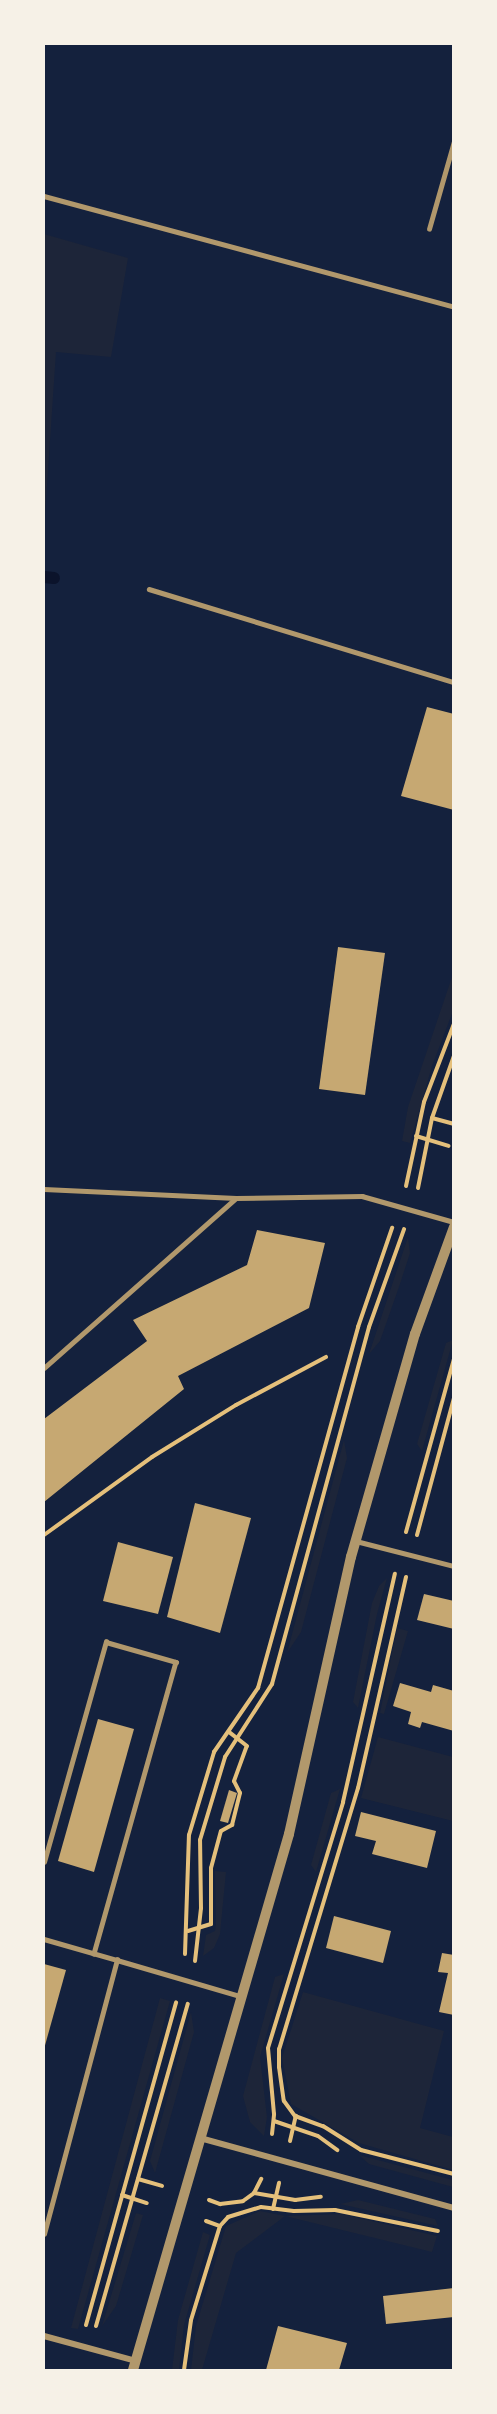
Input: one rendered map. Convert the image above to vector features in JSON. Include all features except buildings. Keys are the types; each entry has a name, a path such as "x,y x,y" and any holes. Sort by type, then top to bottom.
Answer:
{"street":[{"path":"44,2336 90,2349 134,2366 307,1766 332,1634 356,1541 415,1334 453,1227"},
{"path":"200,2138 453,2208"}],"lane":[{"path":"429,229 453,141"},
{"path":"44,196 453,307"},
{"path":"149,589 453,682"},
{"path":"44,1189 236,1198 362,1196 453,1222"},
{"path":"44,1368 236,1198"},
{"path":"356,1541 453,1566"},
{"path":"44,1862 106,1642 176,1662 94,1954"},
{"path":"44,1940 240,1996"},
{"path":"44,2234 117,1960"}],"path":[{"path":"185,1954 188,1931 189,1835 214,1752 258,1688 358,1327 399,1206 427,1093 453,1024"},
{"path":"196,1954 200,1927 200,1840 225,1757 272,1684 369,1327 411,1209 432,1118 453,1056"},
{"path":"432,1118 453,1124"},
{"path":"416,1136 448,1146"},
{"path":"44,1535 152,1457 236,1405 326,1357"},
{"path":"406,1533 453,1359"},
{"path":"416,1541 453,1398"},
{"path":"408,1571 396,1610 358,1788 279,2049 284,2101 296,2116 323,2126 361,2150 453,2174"},
{"path":"271,2140 274,2114 268,2048 342,1802 395,1573"},
{"path":"188,1931 211,1924 211,1868 221,1831 232,1824 240,1793 234,1781 247,1746 229,1732"},
{"path":"80,2346 176,2002"},
{"path":"90,2349 187,2007"},
{"path":"289,2145 296,2116"},
{"path":"213,2202 234,2204 249,2198 262,2175"},
{"path":"138,2179 152,2183"},
{"path":"273,2209 280,2179"},
{"path":"122,2195 147,2203"},
{"path":"184,2370 191,2320 220,2226 228,2217 254,2207 342,2211 438,2231"},
{"path":"206,2221 220,2226"}],"shaded area":[{"path":"44,234 128,258 111,357 56,352 44,530"},
{"path":"453,974 453,1011 432,1066 410,1143 402,1141 408,1107"},
{"path":"408,1237 410,1253 400,1284 380,1341 369,1354"},
{"path":"453,1340 422,1451 417,1444 446,1343"},
{"path":"344,1440 347,1458 301,1632 287,1653"},
{"path":"387,1578 377,1614 358,1708 353,1702 372,1603 379,1586"},
{"path":"397,1628 408,1631 384,1714 380,1713"},
{"path":"378,1737 453,1757 453,1821 361,1798"},
{"path":"340,1789 316,1872 311,1865 331,1793"},
{"path":"215,1871 226,1872 220,1934 214,1948 203,1956 206,1935 215,1931 216,1924"},
{"path":"284,1974 260,2057 267,2117 264,2136 250,2122 243,2096 275,1977"},
{"path":"303,1992 444,2031 420,2128 453,2137 453,2170 359,2143 291,2104 282,2058"},
{"path":"160,1998 170,2001 78,2329 71,2328"},
{"path":"191,2012 194,2032 155,2173 150,2161"},
{"path":"359,2155 453,2180 453,2187 369,2164"},
{"path":"358,2200 435,2219 438,2226 340,2204"},
{"path":"260,2211 285,2216 236,2253 202,2370 191,2370 196,2326 226,2226"},
{"path":"136,2213 143,2215 116,2306 102,2326"},
{"path":"341,2214 437,2236 432,2252 285,2216"},
{"path":"203,2232 210,2235 184,2325 179,2370 172,2370 178,2320"}],"waterway":[{"path":"44,577 54,578"}]}
